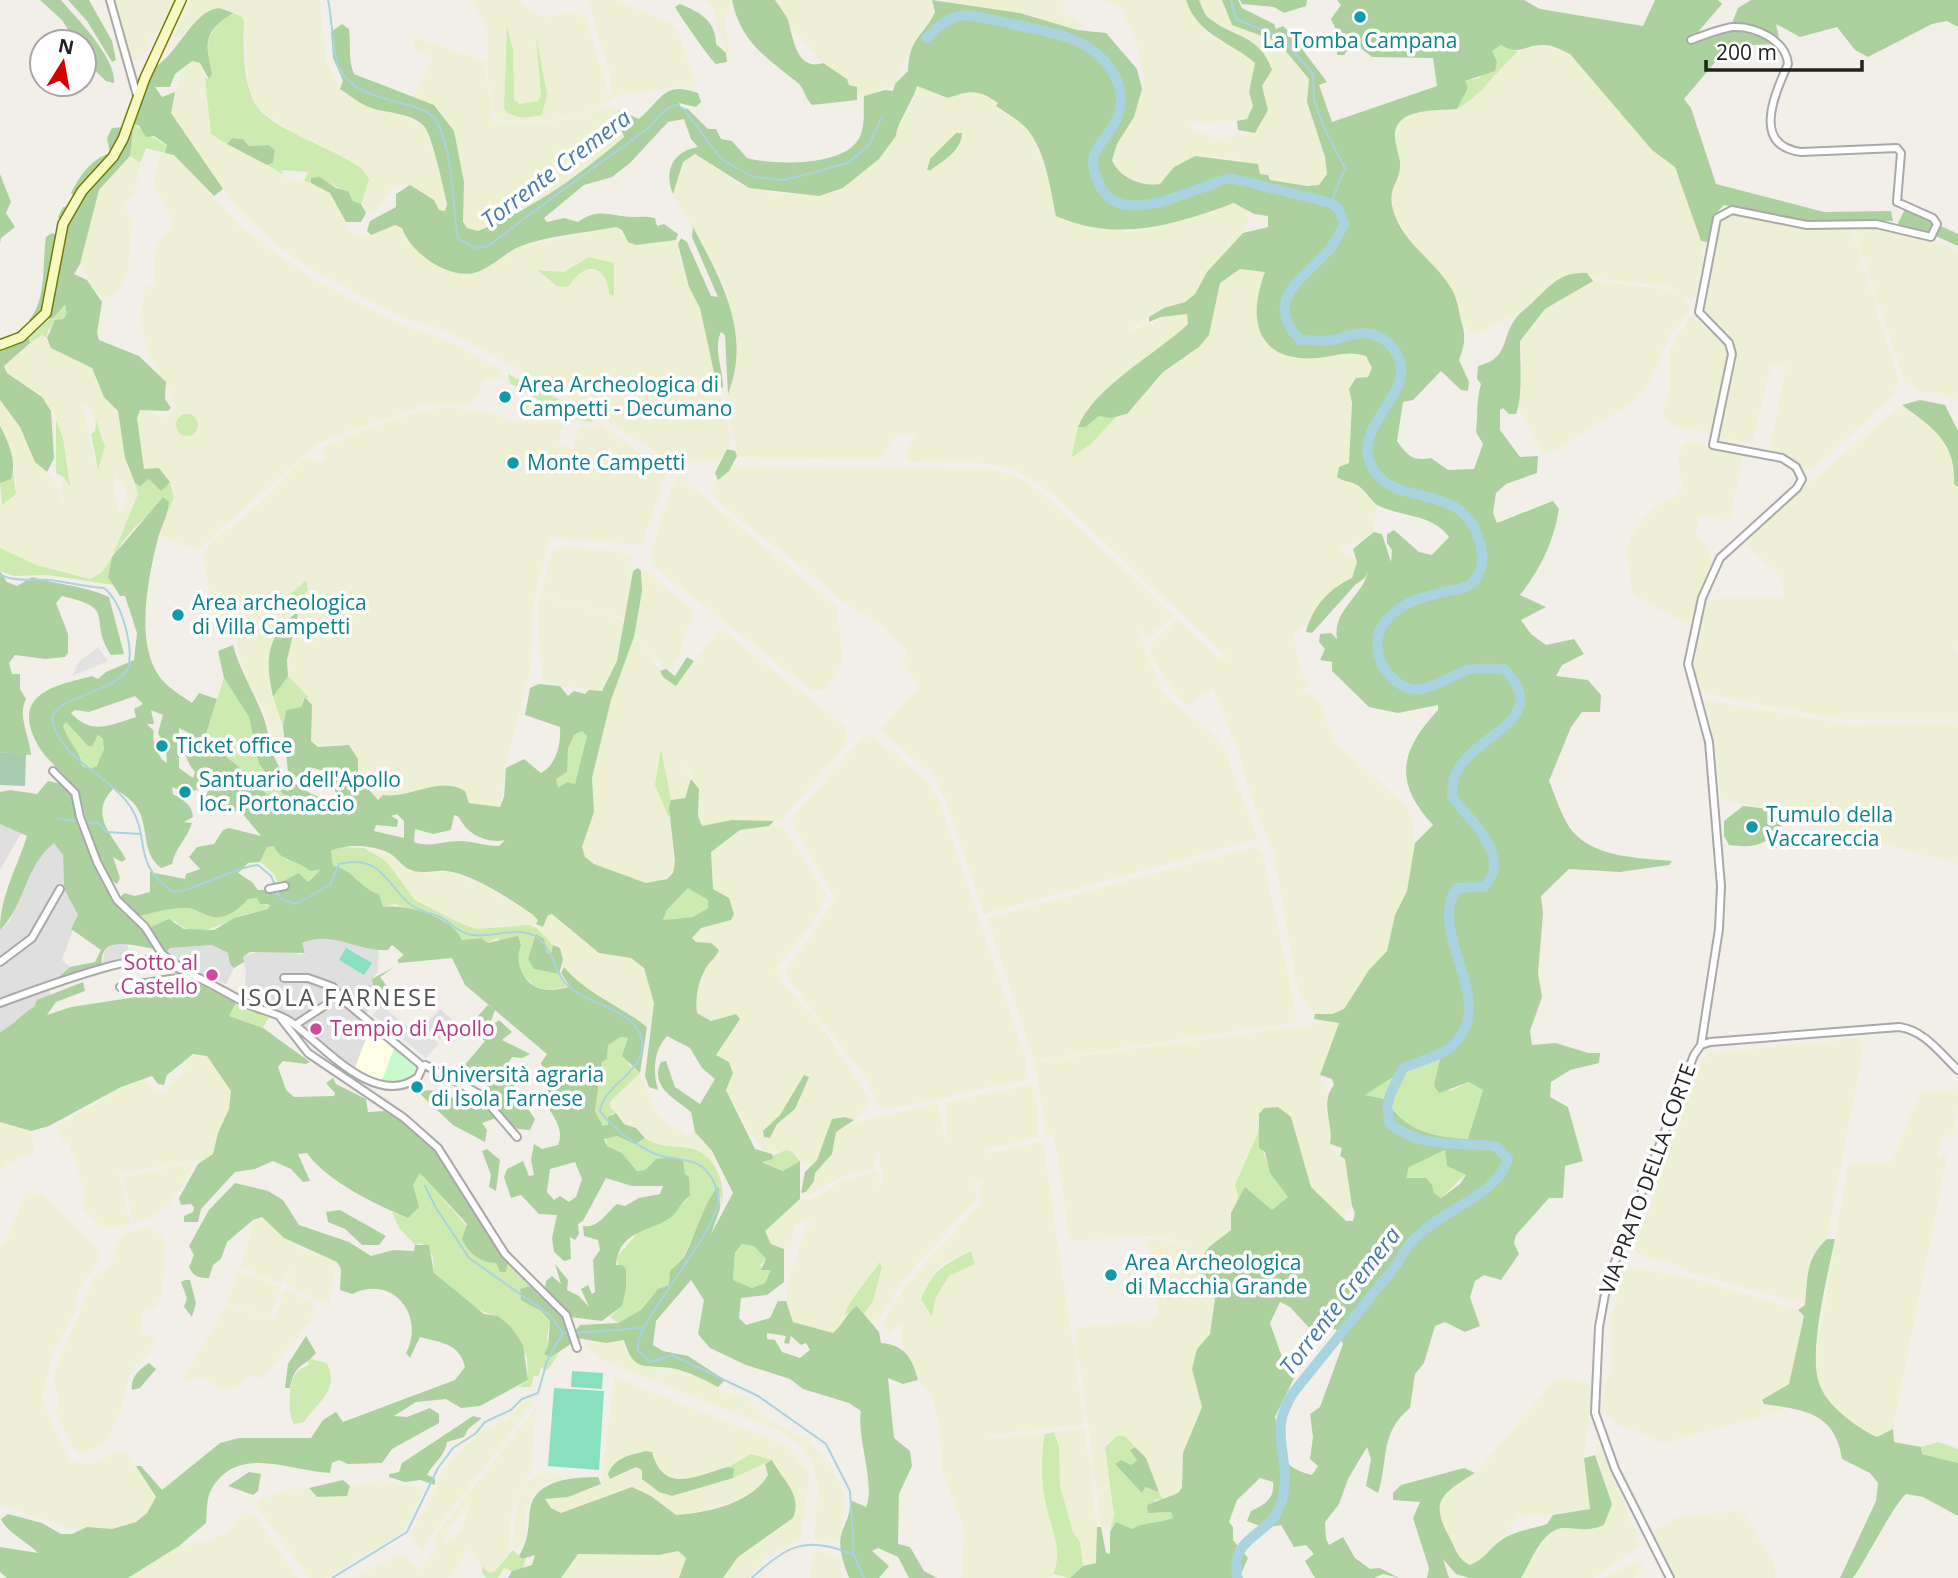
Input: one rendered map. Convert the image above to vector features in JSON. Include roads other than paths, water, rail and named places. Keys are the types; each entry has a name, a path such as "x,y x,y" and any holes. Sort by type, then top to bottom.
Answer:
{"street":[{"path":"110,0 138,99"},
{"path":"0,345 21,337 46,313 63,224 82,191 113,157 181,0"},
{"path":"1691,40 1736,27 1774,40 1788,59 1770,116 1771,130 1778,140 1791,150 1801,152 1896,148 1901,153 1897,202 1933,218 1937,225 1931,237 1876,224 1807,225 1732,210 1717,218 1699,312 1728,344 1732,354 1713,445 1782,458 1796,467 1802,479 1797,488 1720,558 1702,598 1688,664 1709,742 1721,886 1719,929 1702,1045"},
{"path":"53,771 75,793 83,826 117,900 145,927 162,954 188,975"},
{"path":"270,889 283,887"},
{"path":"0,962 30,941 60,889"},
{"path":"0,1003 134,960 156,962 279,1016 295,1025 322,1051 374,1082 398,1086 418,1077 422,1068 420,1064 343,1000 333,987 308,978 284,978"},
{"path":"120,987 188,975"},
{"path":"295,1025 324,1006"},
{"path":"279,1016 308,1054 404,1118 433,1144 450,1163 505,1254 563,1311 578,1348"},
{"name":"VIA PRATO DELLA CORTE","path":"1670,1578 1615,1469 1595,1422 1599,1327 1607,1283 1693,1058 1702,1045 1899,1027 1923,1035 1958,1070"},
{"path":"425,1065 481,1094 517,1137"}],"waterway":[{"name":"Torrente Cremera","path":"328,0 337,63 349,81 376,96 420,109 431,115 438,124 450,166 458,239 476,248 488,246 644,131 672,106 677,105 684,109 721,159 753,177 785,180 848,163 869,145 881,119"},
{"path":"1231,0 1236,19 1282,38 1313,74 1314,100 1324,128 1345,168 1331,203"},
{"name":"Torrente Cremera","path":"927,38 943,22 967,15 1066,37 1101,57 1116,79 1120,104 1113,126 1095,153 1094,169 1104,193 1120,204 1151,204 1230,178 1331,203 1339,209 1344,224 1335,242 1297,282 1285,302 1289,326 1300,340 1328,341 1366,333 1387,342 1399,358 1401,373 1397,388 1372,432 1367,447 1370,463 1381,479 1395,488 1447,503 1463,512 1475,528 1482,553 1480,571 1469,585 1410,602 1387,619 1378,637 1380,659 1393,679 1412,689 1432,686 1467,670 1504,669 1517,687 1520,701 1515,714 1505,726 1464,761 1453,780 1452,797 1485,839 1490,848 1494,868 1484,887 1457,888 1450,906 1454,946 1467,989 1469,1009 1465,1028 1447,1050 1403,1068 1387,1108 1390,1124 1402,1132 1441,1143 1496,1146 1508,1159 1500,1175 1488,1187 1423,1231 1409,1245 1397,1264 1293,1393 1281,1423 1285,1475 1283,1496 1273,1518 1239,1553 1236,1564 1237,1578"},
{"path":"0,575 104,588 116,603 128,637 128,669 110,684 66,703 57,709 52,717 63,744 130,806 140,828 146,860 159,881 172,891 189,889 236,870 258,865 271,876 281,899 296,904 330,885 339,864 368,864 386,877 409,903 440,917 463,932 472,935 520,932 535,936 546,946 566,984 584,997 619,1013 637,1028 642,1049 639,1059 610,1092 600,1111 620,1132 638,1145 665,1157 687,1161 705,1169 714,1182 718,1199 712,1220 701,1240 647,1322 639,1339 638,1351 651,1362 672,1355 758,1396 826,1444 850,1491 854,1555 864,1578"},
{"path":"58,819 78,821"},
{"path":"84,822 98,823 107,832 140,834"},
{"path":"425,1186 469,1258 550,1315 563,1333 569,1333"},
{"path":"575,1333 642,1328"},
{"path":"332,1578 407,1532 438,1468 453,1448 475,1434 485,1422 511,1410 522,1399 538,1393 547,1361 563,1333"},
{"path":"752,1578 775,1558 798,1547 823,1545 853,1555"}],"place":[{"name":"La Tomba Campana","path":"1360,17"},
{"name":"Area Archeologica di Campetti - Decumano","path":"505,397"},
{"name":"Monte Campetti","path":"513,463"},
{"name":"Area archeologica di Villa Campetti","path":"178,615"},
{"name":"Ticket office","path":"162,746"},
{"name":"Santuario dell'Apollo loc. Portonaccio","path":"185,792"},
{"name":"Tumulo della Vaccareccia","path":"1752,827"},
{"name":"Sotto al Castello","path":"212,975"},
{"name":"Tempio di Apollo","path":"316,1029"},
{"name":"Università agraria di Isola Farnese","path":"417,1087"},
{"name":"Area Archeologica di Macchia Grande","path":"1111,1275"}],"district":[{"name":"ISOLA FARNESE","path":"339,998"}]}
